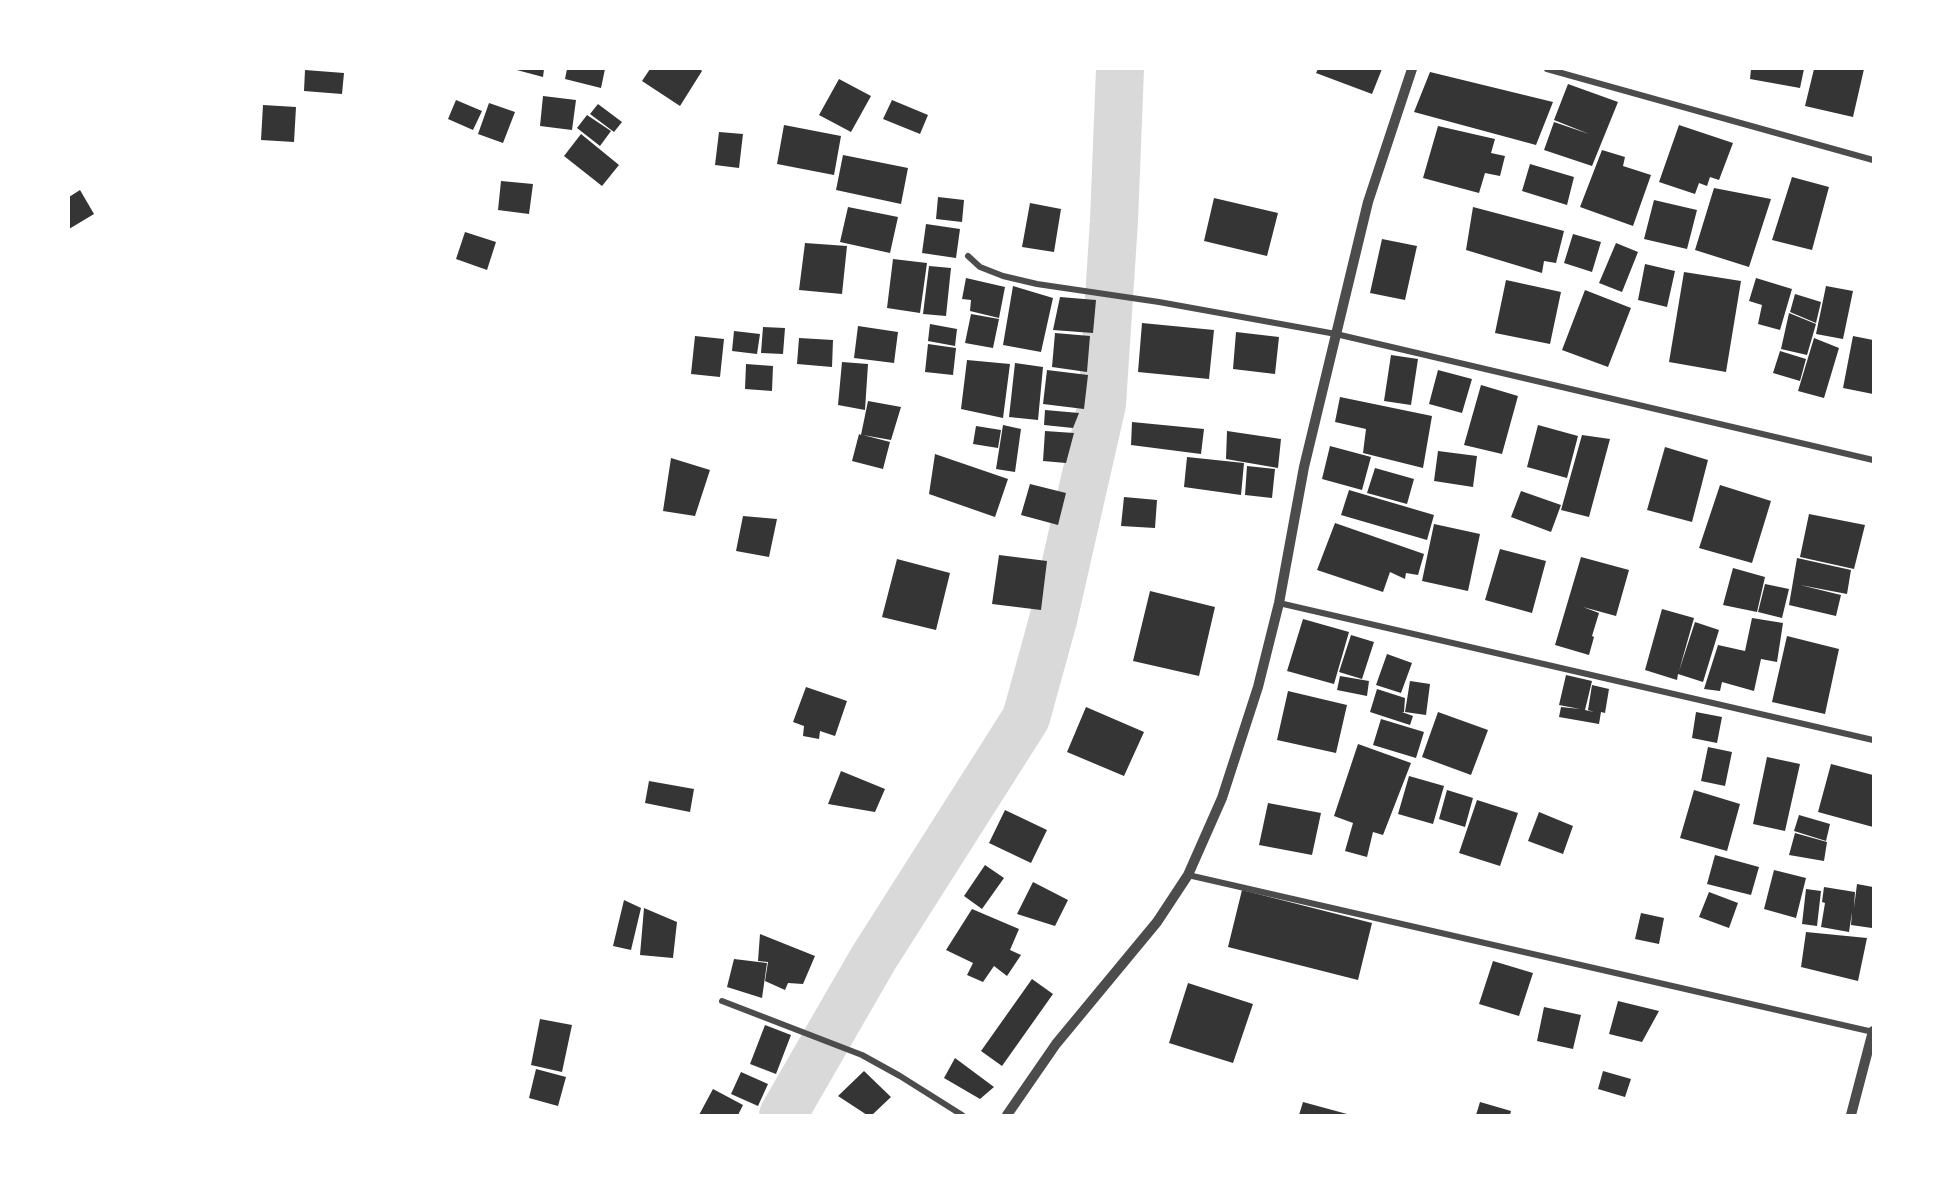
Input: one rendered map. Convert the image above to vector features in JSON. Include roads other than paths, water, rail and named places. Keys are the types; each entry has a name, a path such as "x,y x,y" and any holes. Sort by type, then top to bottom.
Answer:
{"street":[{"path":"1006,1115 1056,1044 1157,922 1188,875 1222,798 1258,687 1279,603 1304,467 1368,202 1412,69"},
{"path":"1546,69 1873,160"},
{"path":"968,256 980,267 1003,276 1037,284 1159,302 1336,334 1873,460"},
{"path":"1279,603 1873,740"},
{"path":"1188,875 1873,1032 1851,1115"},
{"path":"722,1001 862,1055 918,1086 962,1115"}],"waterway":[{"path":"783,1115 873,959 1026,718 1053,620 1102,404 1114,221 1120,69"}]}
